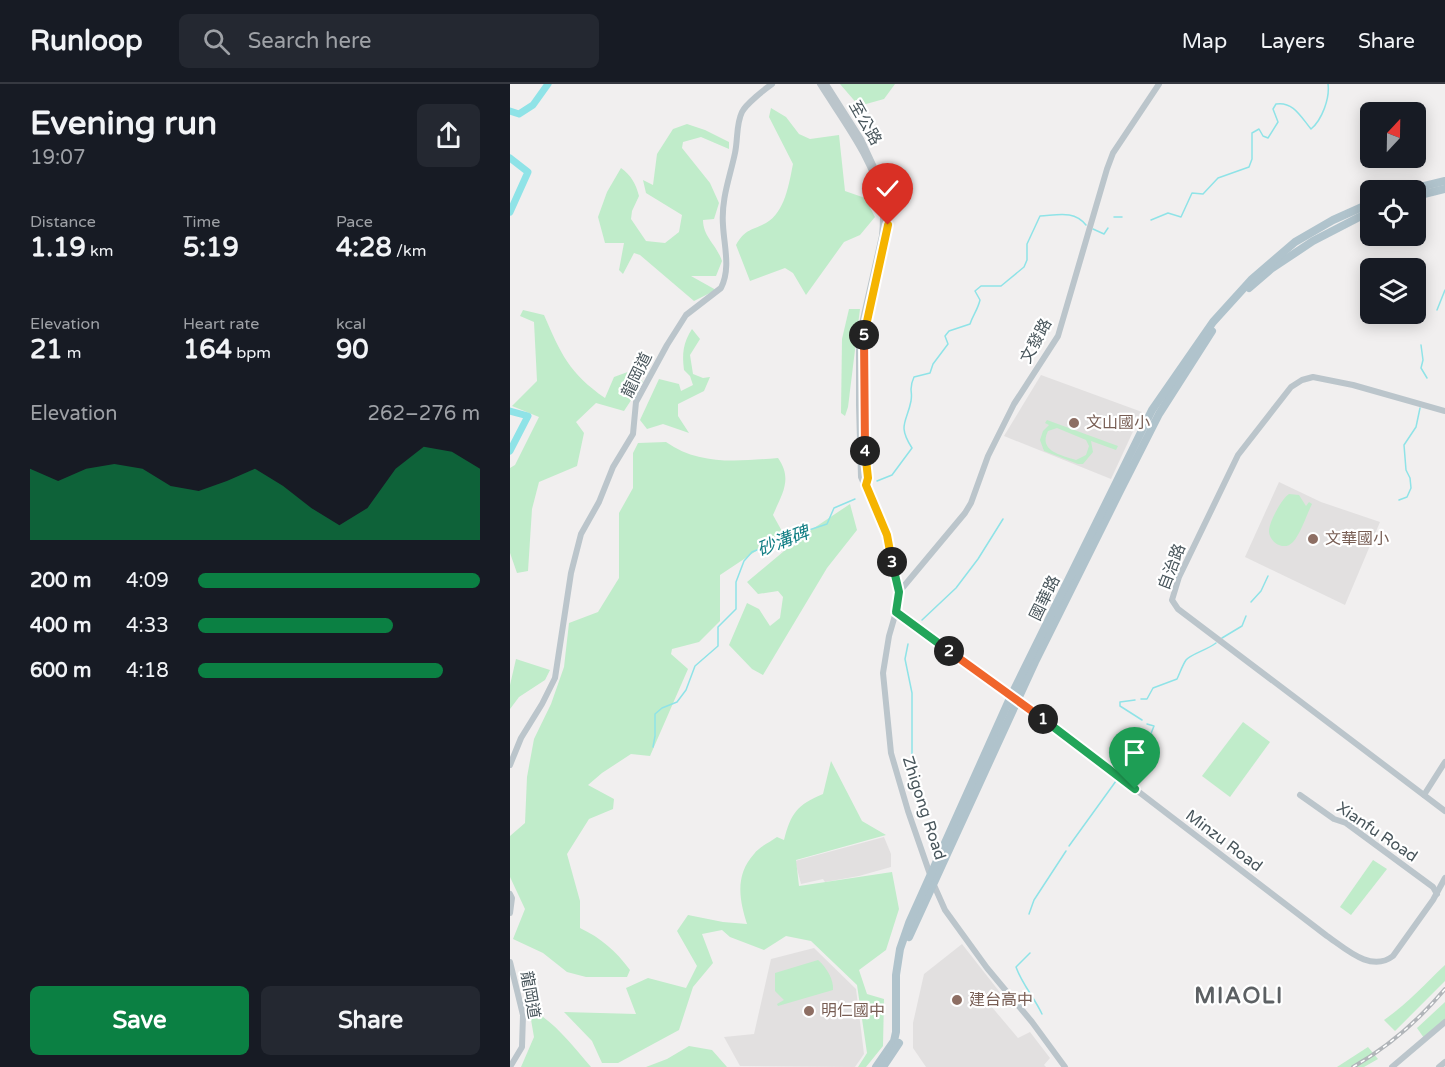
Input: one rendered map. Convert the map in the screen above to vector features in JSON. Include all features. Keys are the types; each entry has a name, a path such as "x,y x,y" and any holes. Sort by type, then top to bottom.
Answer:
{"main road":[{"path":"1426,186 1445,181"},
{"path":"1426,194 1445,189"},
{"name":"國華路","path":"876,1067 894,1041 900,948 909,923 1015,699 1159,414 1217,324 1241,296 1271,269 1360,210"},
{"name":"國華路","path":"1353,215 1360,213"},
{"name":"國華路","path":"883,1067 894,1052 901,1032 898,976 911,930 1015,699"}],"street":[{"name":"龍岡道","path":"510,765 521,738 555,678 569,584 581,534 599,502 613,467 633,434 636,402 667,345 687,315 721,288 724,282 726,241 723,226 723,198 735,155 738,125 747,104 772,84"},
{"path":"820,84 858,141"},
{"name":"至公路","path":"826,84 879,183"},
{"name":"文發路","path":"899,592 966,513 988,456 1014,404 1058,336 1099,193 1113,153 1159,84"},
{"name":"Zhigong Road","path":"879,183 884,219 882,236 874,280 859,337 862,381 860,462 861,477 887,535 899,592 883,664 891,753 933,883 952,920 1065,1067"},
{"name":"自治路","path":"1445,411 1353,385 1313,377 1291,387 1238,455 1179,577 1172,600 1179,609 1218,640 1445,811"},
{"name":"Minzu Road","path":"896,612 1015,699 1328,936 1364,960 1384,962 1390,958 1399,950 1440,896"},
{"path":"1424,795 1445,762"},
{"name":"Xianfu Road","path":"1300,795 1334,819 1352,827 1433,887 1440,896"},
{"path":"1440,896 1445,878"},
{"path":"510,894 512,898 510,914"},
{"name":"龍岡道","path":"510,962 523,1014 522,1047 510,1067"},
{"path":"1392,1067 1445,1022"},
{"path":"1439,1067 1445,1062"}],"shaded area":[{"name":"文山國小","path":"1041,375 1142,412 1111,479 1004,436"},
{"name":"文華國小","path":"1279,482 1321,502 1380,522 1345,605 1245,557"},
{"path":"884,837 891,854 891,867 859,876 825,882 823,879 801,884 795,861"},
{"name":"建台高中","path":"962,944 1002,995 991,1006 1018,1038 1030,1032 1050,1058 1044,1065 1046,1067 926,1067 913,1048 913,1023 924,974"},
{"name":"明仁國中","path":"814,948 856,989 864,1054 855,1067 740,1066 724,1037 754,1034 771,959"}],"green space":[{"path":"840,84 895,84 884,99 859,106"},
{"path":"771,108 786,117 799,134 810,139 839,135 845,191 865,198 875,217 860,235 844,242 806,295 793,273 785,268 750,281 736,245 745,233 766,223 778,212 788,189 793,164 769,117"},
{"path":"687,124 729,142 729,149 701,137 683,142 682,148 710,183 719,203 714,219 703,220 705,231 722,261 716,276 691,276 716,290 694,301 640,255 634,253 623,274 619,270 624,243 605,243 598,217 607,192 621,168 635,184 638,192 639,196 631,219 646,241 665,243 679,232 682,215 646,193 643,180 653,185 657,154 673,129"},
{"path":"849,309 860,309 845,416 841,413 842,339"},
{"path":"523,310 544,315 567,362 583,380 605,398 614,377 633,370 643,382 624,411 596,403 576,422 584,433 577,466 539,482 532,509 528,571 517,573 510,553 510,468 515,465 539,417 512,406 537,381 534,322 520,316"},
{"path":"692,329 700,339 690,355 693,374 703,378 710,377 704,391 678,404 678,416 689,433 663,424 647,429 640,420 659,379 679,384 681,391 693,385 690,376 684,370 683,358 685,344"},
{"path":"1047,420 1118,446 1116,450 1091,441 1093,452 1083,464 1078,464 1044,451 1040,440 1043,431 1049,425 1045,423","holes":["1057,428 1086,440 1089,446 1086,455 1076,460 1053,451 1046,443 1048,431"]},
{"path":"666,442 692,455 720,460 778,458 785,473 785,480 773,515 783,533 720,575 720,621 699,642 672,649 671,654 688,669 650,756 631,754 588,785 614,799 613,809 589,819 567,854 580,901 580,928 608,946 630,970 627,977 586,977 567,972 543,953 513,939 525,909 510,877 510,836 525,823 527,777 534,739 551,704 564,667 569,623 598,612 619,578 619,513 633,488 633,453 638,443"},
{"path":"1289,494 1299,495 1306,506 1309,502 1312,504 1296,539 1289,545 1281,546 1271,539 1269,531 1273,516"},
{"path":"850,504 857,530 827,568 763,675 752,669 729,645 747,603 759,609 770,626 780,618 783,597 778,591 758,594 747,582 802,536"},
{"path":"516,659 550,670 545,680 519,697 510,709 510,685"},
{"path":"1243,722 1270,742 1230,797 1202,776"},
{"path":"831,761 862,821 886,835 796,860 799,886 892,872 899,909 886,950 859,970 867,994 884,999 883,1046 866,1067 858,1067 867,1053 857,985 811,941 786,936 764,950 730,937 722,930 702,934 713,963 693,987 679,1030 618,1063 602,1063 592,1041 564,1012 636,1014 626,988 648,978 686,988 697,966 677,931 688,915 747,924 740,888 748,862 759,849 777,837 784,840 789,823 796,811 823,794"},
{"path":"1373,860 1387,869 1351,915 1340,907"},
{"path":"818,960 829,974 833,990 778,1006 777,1004 784,1000 775,991 775,973"},
{"path":"1445,965 1445,981 1395,1031 1384,1020 1408,1001"},
{"path":"1445,1002 1445,1019 1424,1038 1417,1028"},
{"path":"529,1008 555,1027 591,1067 521,1067 534,1037"},
{"path":"689,1046 712,1050 727,1067 646,1067 667,1059"},
{"path":"1368,1047 1378,1059 1364,1067 1337,1067"}],"waterway":[{"path":"510,111 519,114 533,105 548,84"},
{"name":"砂溝碑","path":"1151,220 1168,213 1181,217 1192,193 1203,194 1218,178 1249,167 1252,159 1252,133 1259,129 1263,136 1268,138 1278,122 1273,109 1276,104 1292,107 1311,129 1319,120 1324,108 1328,96 1328,84"},
{"path":"510,158 528,172 510,212"},
{"name":"砂溝碑","path":"877,481 892,475 912,448 904,429 911,401 912,381 914,377 930,373 933,364 948,344 945,336 949,331 970,324 980,300 975,291 981,286 1001,286 1024,267 1027,260 1027,244 1040,216 1071,215 1086,225"},
{"name":"砂溝碑","path":"1114,217 1122,217"},
{"name":"砂溝碑","path":"1093,229 1104,234 1108,228"},
{"path":"1437,310 1445,290"},
{"path":"1421,345 1423,360 1421,368 1427,378"},
{"path":"1399,500 1407,497 1411,488 1406,470 1404,445 1416,427 1420,408"},
{"path":"510,411 528,416 510,451"},
{"name":"砂溝碑","path":"653,747 655,714 662,708 677,702 686,690 695,666 718,646 718,627 736,609 736,582 744,561 752,552 827,524 834,508 855,499"},
{"path":"922,620 956,588 978,559 1003,519"},
{"path":"1251,602 1261,591 1268,576"},
{"path":"1222,638 1242,626 1246,616"},
{"path":"1141,699 1147,699 1153,688 1177,679 1186,660 1216,643"},
{"path":"908,644 905,659 912,693 912,753 921,804"},
{"path":"1135,700 1120,702 1120,706 1142,720"},
{"path":"1129,762 1150,736 1154,726 1147,724"},
{"path":"1069,846 1116,781"},
{"path":"1029,914 1034,900 1066,851"},
{"path":"1030,953 1016,967 1042,1014"}],"railway":[{"path":"1353,1067 1402,1032 1445,989"}],"place":[{"name":"文山國小","path":"1074,423"},
{"name":"文華國小","path":"1313,539"},
{"name":"建台高中","path":"957,1000"},
{"name":"明仁國中","path":"809,1011"}],"district":[{"name":"MIAOLI","path":"1239,996"}],"route":[{"path":"888,225 864,339 868,478 866,485 887,535 899,592 896,612 1007,691 1018,702 1135,789"}]}
